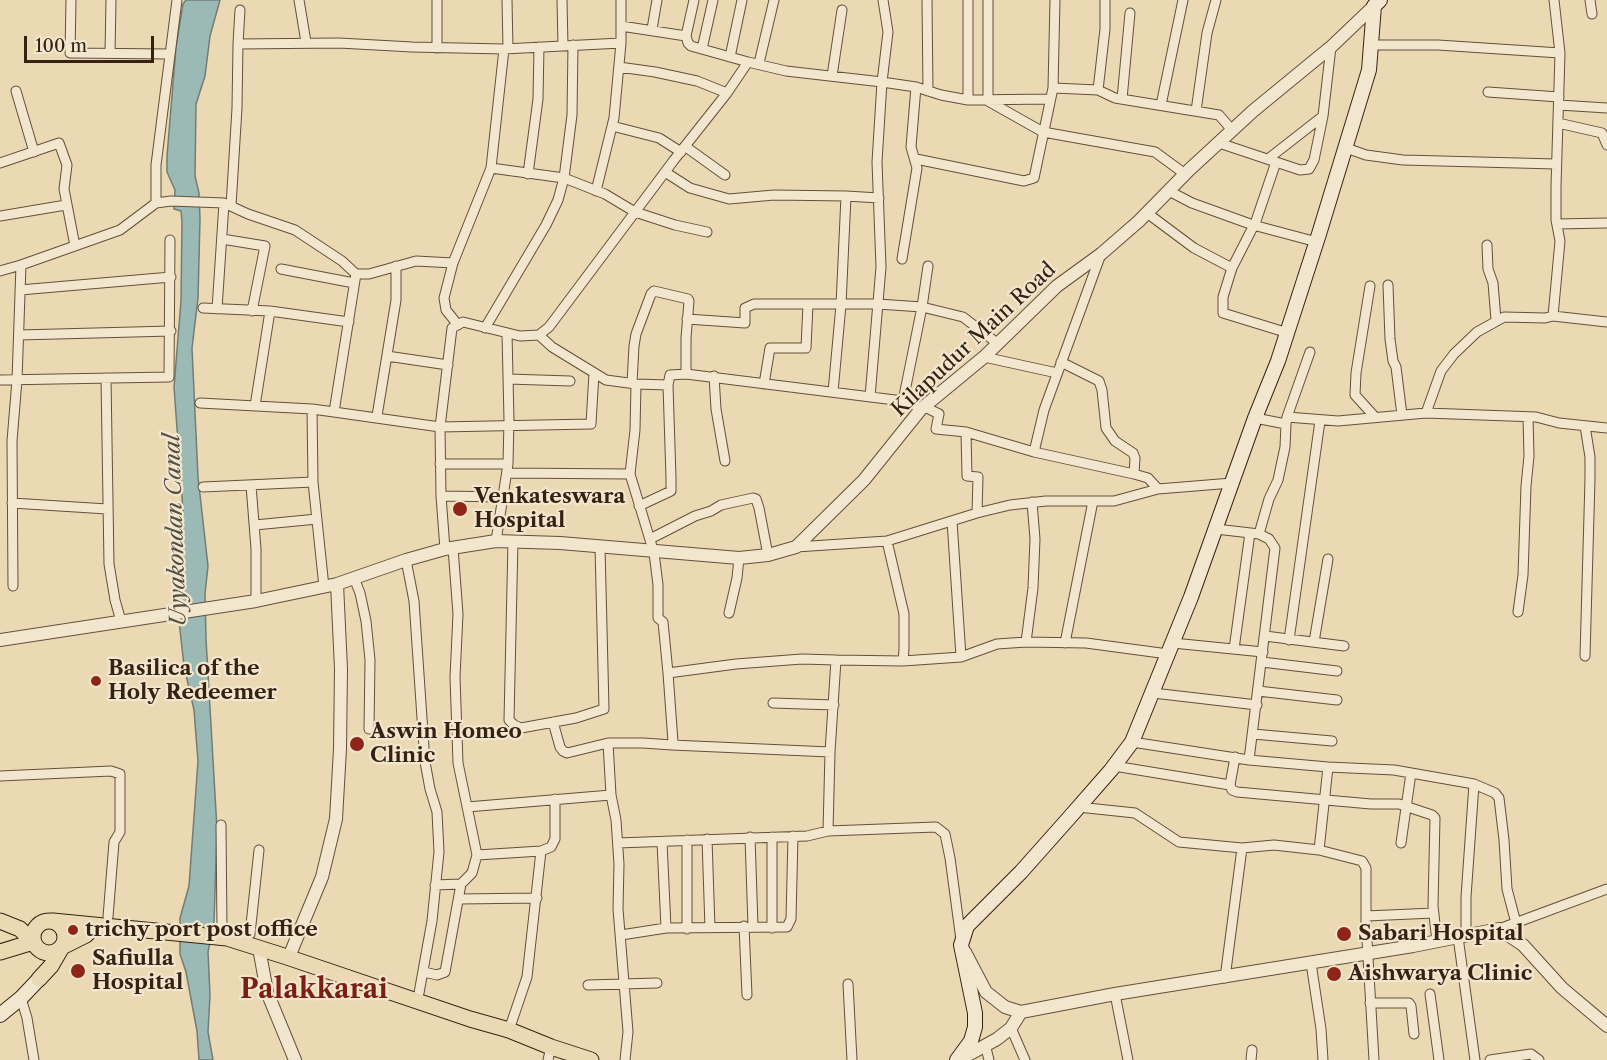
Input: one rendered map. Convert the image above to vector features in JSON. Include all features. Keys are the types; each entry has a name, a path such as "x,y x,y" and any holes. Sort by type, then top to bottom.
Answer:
{"main road":[{"path":"958,1060 971,1041 975,1028 975,1014 961,945 967,926 1021,872 1114,766 1132,742 1153,693 1288,333 1369,70 1377,3"},
{"path":"0,921 20,930 36,946 53,953 103,923"},
{"path":"0,921 103,923 227,938 509,1030 549,1053 591,1060"},
{"path":"0,1015 21,998 39,979 51,966 62,947 65,937 62,927 49,921 35,927 33,932 39,979"},
{"path":"0,952 36,946"}],"street":[{"path":"71,0 70,53 169,54"},
{"path":"110,53 111,0"},
{"path":"156,203 156,165 177,0"},
{"path":"299,0 306,42"},
{"path":"437,0 437,48"},
{"path":"458,325 446,310 444,298 453,263 491,168 506,49 507,0"},
{"path":"562,0 562,46"},
{"path":"596,191 612,126 621,43 621,0"},
{"path":"652,29 657,0"},
{"path":"694,0 686,36 687,43 730,57 786,71 916,87 968,100 1050,99"},
{"path":"702,49 713,0"},
{"path":"730,57 742,0"},
{"path":"759,63 774,0"},
{"path":"870,397 881,267 877,162 888,32 883,0"},
{"path":"927,0 928,91"},
{"path":"968,0 968,100"},
{"path":"988,0 988,101"},
{"path":"916,159 1028,181 1036,176 1053,88 1054,0"},
{"path":"1098,90 1105,29 1105,0"},
{"path":"1161,105 1183,0"},
{"path":"1196,111 1207,33 1216,0"},
{"path":"1553,316 1560,241 1557,224 1557,164 1560,53 1554,0"},
{"path":"1590,0 1592,14"},
{"name":"Kilapudur Main Road","path":"0,640 256,601 337,584 449,548 496,541 739,558 768,555 796,547 864,480 923,408 984,357 1057,286 1101,254 1147,213 1232,130 1331,47 1377,3"},
{"path":"218,309 222,239 228,205 237,108 240,10"},
{"path":"832,76 842,10"},
{"path":"1122,99 1130,13"},
{"path":"621,26 686,36"},
{"path":"238,44 306,42 506,49 621,43"},
{"path":"485,328 546,225 564,178 573,107 573,45"},
{"path":"1372,45 1438,45 1560,53"},
{"path":"528,174 538,99 539,47"},
{"path":"1219,143 1300,170 1309,169 1314,160 1323,116 1331,47"},
{"path":"424,972 443,975 446,972 461,884 472,873 477,855 458,763 455,677 458,614 441,496 440,427 452,328 463,322 520,336 539,335 549,327 727,93 748,62"},
{"path":"619,67 697,81 727,93"},
{"path":"902,259 917,168 916,159 911,153 916,87"},
{"path":"1053,88 1098,90 1115,98 1219,115 1232,130"},
{"path":"16,91 34,152"},
{"path":"1488,92 1607,108"},
{"path":"988,101 1043,132 1155,152 1185,174"},
{"path":"1288,333 1223,313 1223,297 1232,268 1253,225 1272,161 1323,116"},
{"path":"1558,123 1602,133 1607,145"},
{"path":"612,126 659,138 683,149 725,175"},
{"path":"0,163 59,143 67,165 64,189 75,246"},
{"path":"1346,148 1366,155 1403,160 1557,164"},
{"path":"491,168 564,178 596,191 635,212 675,225 707,232"},
{"path":"665,172 690,188 729,199 774,195 879,198"},
{"path":"1169,191 1192,203 1253,225 1317,242"},
{"path":"833,392 841,305 846,196"},
{"path":"0,271 21,266 120,230 156,203 204,201 228,205 295,230 342,261 355,278 334,412"},
{"path":"0,216 66,205"},
{"path":"1147,213 1194,248 1232,268"},
{"path":"1557,224 1607,223"},
{"path":"222,239 266,246 252,310"},
{"path":"0,380 170,377 170,240"},
{"path":"1487,245 1488,269 1493,284 1496,320"},
{"path":"1034,452 1044,410 1101,254"},
{"path":"281,269 355,278 416,261 453,263"},
{"path":"13,586 12,441 17,380 21,266"},
{"path":"377,416 396,300 396,266"},
{"path":"903,401 928,266"},
{"path":"20,290 171,277"},
{"path":"1388,285 1390,339 1402,415"},
{"path":"1370,286 1354,395 1375,417"},
{"path":"672,746 669,673 663,622 658,618 658,585 654,552 630,474 635,430 634,346 652,292 688,299 686,374"},
{"path":"764,384 770,348 806,348 808,304"},
{"path":"687,319 744,323 745,308 748,305 878,304 922,307 963,317 997,343"},
{"path":"203,308 270,311 349,322"},
{"path":"255,406 270,311"},
{"path":"1426,413 1441,370 1477,332 1496,320 1504,317 1545,318 1553,316 1607,322"},
{"path":"19,335 171,330"},
{"path":"496,541 508,468 507,333"},
{"path":"539,335 552,347 606,380 668,385"},
{"path":"1234,649 1255,533 1278,480 1285,447 1286,420 1310,352"},
{"path":"387,356 448,365"},
{"path":"984,357 1057,373"},
{"path":"1061,362 1099,381 1106,428 1115,441 1133,453 1134,474"},
{"path":"200,403 312,409 377,416 440,427 591,424 594,373"},
{"path":"639,506 671,492 668,385 670,375 686,374 903,401 939,414 936,429 966,432 1034,452 1134,474 1148,478 1158,489"},
{"path":"714,376 716,409 725,461"},
{"path":"106,378 109,564 121,621"},
{"path":"508,379 570,381"},
{"path":"312,409 313,482 324,587"},
{"path":"1255,418 1338,421 1426,413 1528,417 1607,428"},
{"path":"1518,612 1523,575 1529,456 1528,417"},
{"path":"1289,640 1320,421"},
{"path":"1585,426 1590,457 1585,656"},
{"path":"966,432 967,476 978,477 977,513"},
{"path":"440,464 630,474"},
{"path":"203,487 313,482"},
{"path":"796,547 887,542 977,513 1010,505 1032,502 1126,499 1158,489 1232,483"},
{"path":"251,485 255,525 256,601"},
{"path":"441,496 504,497"},
{"path":"650,539 721,505 753,498 756,499 759,508 768,555"},
{"path":"1065,643 1094,501"},
{"path":"1026,642 1034,588 1035,539 1032,502"},
{"path":"12,503 107,509"},
{"path":"255,525 317,519"},
{"path":"952,521 961,657"},
{"path":"1216,529 1255,533 1269,539 1275,548 1249,760"},
{"path":"513,541 509,720 521,728 576,718 604,710 600,547"},
{"path":"887,542 904,614 903,661"},
{"path":"729,614 739,558"},
{"path":"1314,642 1328,559"},
{"path":"406,560 414,601 425,762 437,812 439,852 424,972 419,993"},
{"path":"354,578 366,621 370,660 369,729"},
{"path":"291,952 322,877 336,819 340,715 337,584"},
{"path":"1265,636 1344,646"},
{"path":"669,673 736,664 802,659 903,661 961,657 997,644 1026,642 1170,649 1234,649 1262,657 1337,671"},
{"path":"828,831 836,660"},
{"path":"1258,691 1337,700"},
{"path":"1153,693 1257,705"},
{"path":"773,703 834,705"},
{"path":"553,722 560,747 567,753 608,743 830,752"},
{"path":"1253,734 1332,741"},
{"path":"1132,742 1249,760 1394,770 1474,784 1496,793 1499,798 1508,889 1516,922"},
{"path":"608,743 611,795 618,843 618,909 628,1032 625,1060"},
{"path":"1235,757 1230,785 1232,790 1237,792 1407,806 1432,815 1434,818 1434,913 1437,942"},
{"path":"1114,766 1230,785"},
{"path":"1319,850 1328,767"},
{"path":"0,776 111,771 120,774 120,832 114,842 103,923"},
{"path":"1401,843 1411,773"},
{"path":"1474,784 1462,936 1475,1060"},
{"path":"467,807 611,795"},
{"path":"477,855 541,851 551,847 555,839 555,799"},
{"path":"1078,807 1135,813 1179,842 1242,848 1274,845 1319,850 1362,861 1365,864 1374,1060"},
{"path":"221,825 222,929"},
{"path":"618,843 807,836 828,831 936,827 945,834 961,945 986,992 1005,1008 1021,1012 1115,994 1368,954 1499,929 1607,889"},
{"path":"621,935 666,928 787,927 790,924 793,836"},
{"path":"747,994 750,837"},
{"path":"772,837 772,928"},
{"path":"707,839 710,928"},
{"path":"687,840 687,928"},
{"path":"662,842 666,928"},
{"path":"1225,978 1242,848"},
{"path":"250,934 259,850"},
{"path":"509,1030 527,977 541,851"},
{"path":"435,885 461,884"},
{"path":"459,899 537,898"},
{"path":"1366,915 1434,913"},
{"path":"1499,929 1523,945 1562,988 1607,1026"},
{"path":"259,948 267,992 295,1060"},
{"path":"1311,963 1321,1029 1323,1060"},
{"path":"588,986 657,983"},
{"path":"848,984 852,1060"},
{"path":"1115,994 1128,1060"},
{"path":"1430,994 1439,1060"},
{"path":"21,998 34,1060"},
{"path":"1370,1003 1409,1003 1414,1034"},
{"path":"958,1060 997,1039 1011,1028 1021,1012"},
{"path":"1011,1028 1025,1060"},
{"path":"985,1044 989,1060"},
{"path":"1490,1060 1531,1054 1539,1060"}],"water":[{"path":"186,0 220,0 210,36 205,76 196,104 195,176 199,193 200,219 198,298 192,348 198,477 208,566 205,594 206,639 217,829 214,922 208,952 210,995 208,1032 213,1060 199,1060 197,1031 186,972 180,954 180,918 189,886 198,761 194,710 184,666 178,612 183,511 174,387 181,301 182,222 181,211 174,209 175,190 167,172 167,156 176,47 183,4"}],"place":[{"name":"Venkateswara Hospital","path":"460,509"},
{"name":"Basilica of the Holy Redeemer","path":"96,681"},
{"name":"Aswin Homeo Clinic","path":"357,744"},
{"name":"trichy port post office","path":"73,930"},
{"name":"Sabari Hospital","path":"1344,934"},
{"name":"Safiulla Hospital","path":"78,971"},
{"name":"Aishwarya Clinic","path":"1334,974"}],"district":[{"name":"Palakkarai","path":"314,990"}],"water label":[{"name":"Uyyakondan Canal","path":"176,530"}]}
